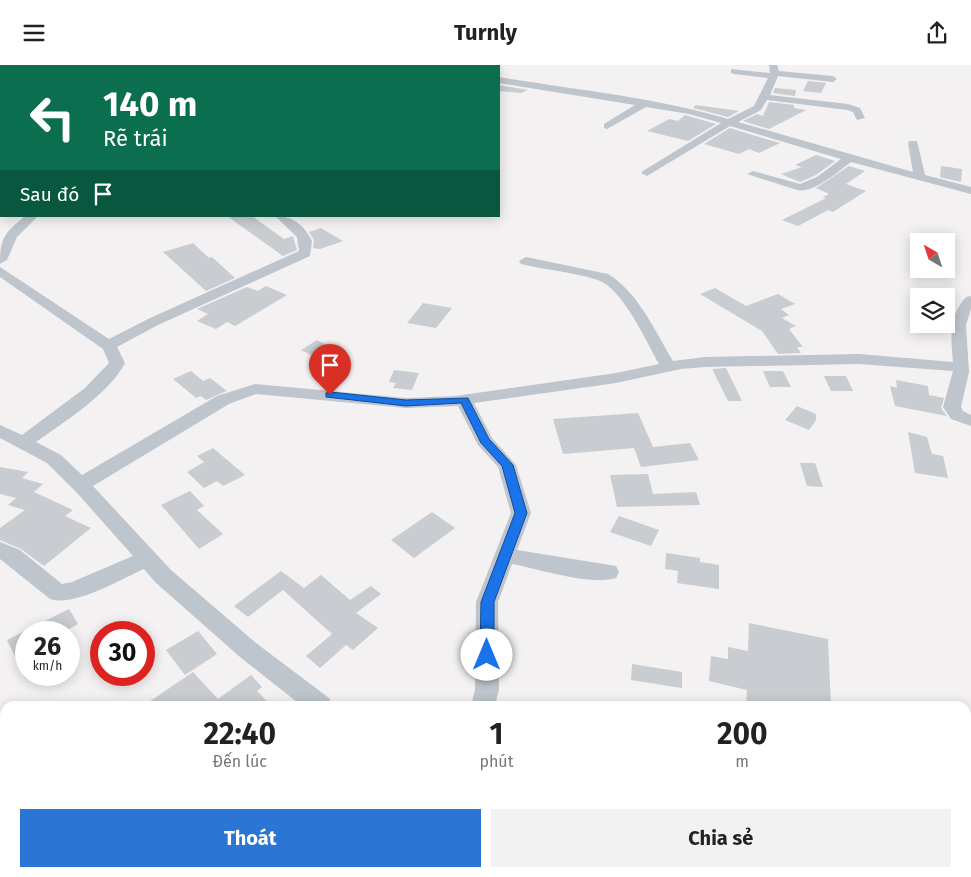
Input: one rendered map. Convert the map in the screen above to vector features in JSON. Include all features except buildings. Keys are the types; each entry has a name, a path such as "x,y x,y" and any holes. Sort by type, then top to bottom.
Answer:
{"street":[{"path":"734,71 773,71 833,79"},
{"path":"648,173 730,122 758,108 765,97 773,71"},
{"path":"500,80 690,111 849,158 971,191"},
{"path":"765,97 848,107 857,110 860,118"},
{"path":"608,126 645,103"},
{"path":"913,143 920,177"},
{"path":"753,175 801,188 821,179 849,158"},
{"path":"0,260 11,235 31,217"},
{"path":"108,345 153,322 305,253 307,248 303,235 282,217"},
{"path":"526,261 603,277 615,284 631,304 668,366"},
{"path":"0,271 108,345 117,364 114,371 94,389 23,443"},
{"path":"971,300 964,307 956,336 960,367 952,407 957,415 971,421"},
{"path":"80,485 223,401 255,389 406,403 464,400 616,378 668,366 705,362 858,359 960,367"},
{"path":"464,400 484,441 507,465 521,513 487,602 486,689 484,701"},
{"path":"0,431 54,459 147,559 198,607 314,701"},
{"path":"0,550 13,556 58,593 75,590 147,559"},
{"path":"505,555 584,570 608,572"}],"route":[{"path":"330,395 406,403 464,400 484,441 507,465 521,513 487,602 487,655"}]}
